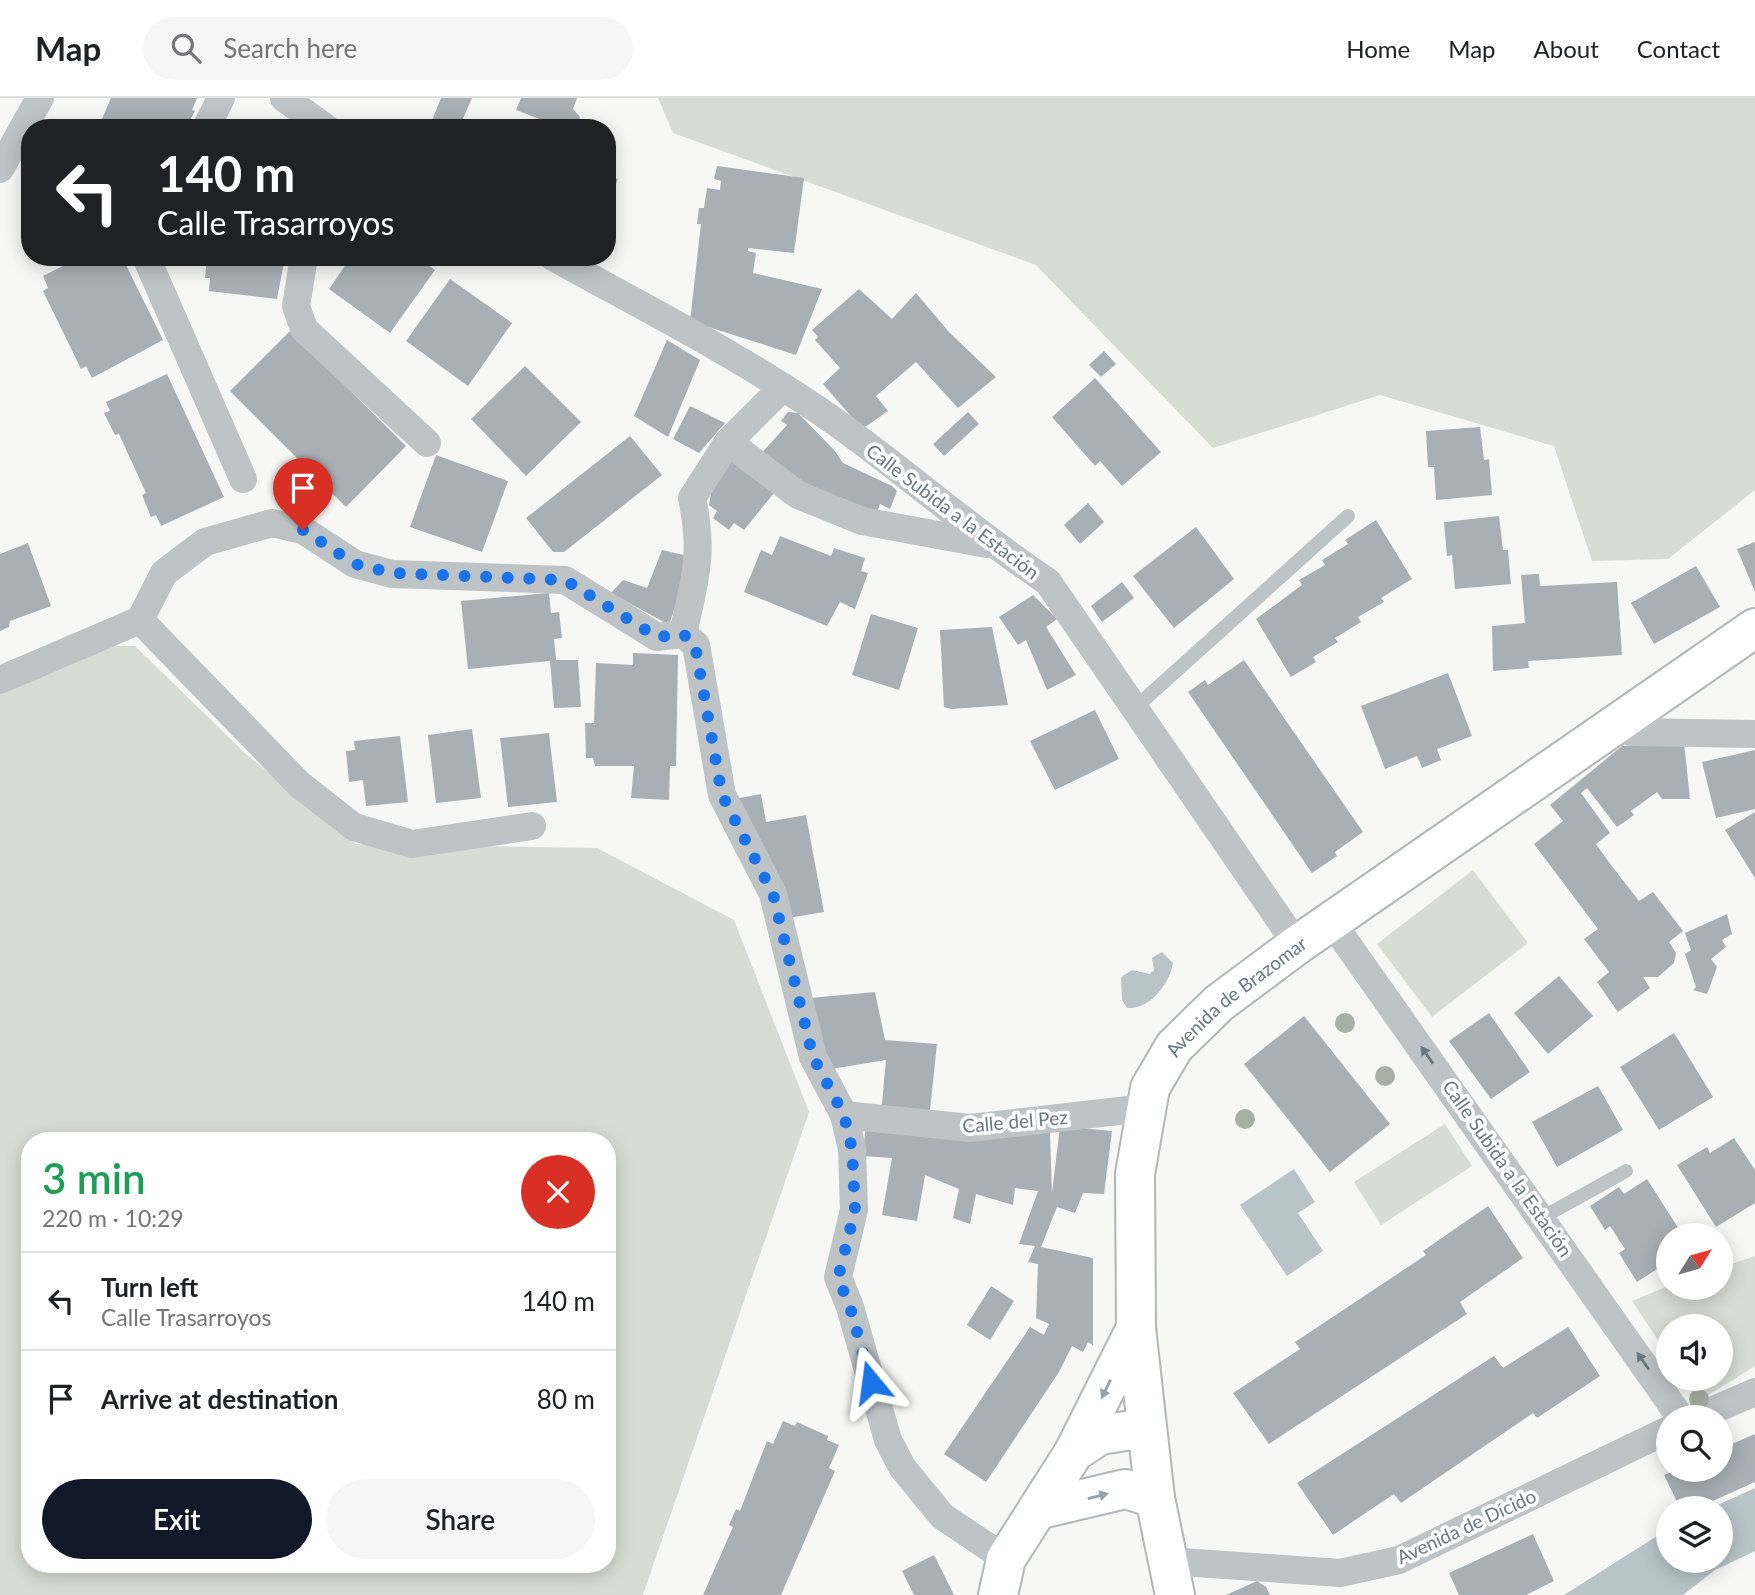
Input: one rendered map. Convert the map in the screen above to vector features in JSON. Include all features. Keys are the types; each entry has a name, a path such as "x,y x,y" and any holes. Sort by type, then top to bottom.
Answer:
{"main road":[{"name":"Avenida de Brazomar","path":"1171,1578 1155,1498 1145,1427 1136,1328 1135,1174 1150,1088 1174,1047 1219,1003 1297,945 1755,628"},
{"path":"1002,1577 1074,1452 1136,1328"},
{"path":"1074,1452 1100,1435 1145,1427"},
{"path":"1041,1508 1125,1489 1155,1498"}],"street":[{"path":"28,119 40,98"},
{"path":"210,119 221,98"},
{"path":"284,98 313,119"},
{"path":"0,169 21,132"},
{"path":"150,266 243,479"},
{"path":"303,266 296,306 304,328 427,443"},
{"name":"Calle Subida a la Estación","path":"569,266 783,387 836,423 993,546 1048,582 1297,945"},
{"path":"683,634 700,558 699,533 692,498 729,442 783,387"},
{"path":"729,442 798,495 862,520 993,546"},
{"path":"0,680 140,620 164,573 205,542 272,523 303,530 355,564 392,573 565,580 657,637 683,634 695,645 722,795 773,894 813,1057 844,1115 852,1149 855,1210 838,1278 850,1307 888,1440 902,1467 942,1516 1002,1577"},
{"path":"140,620 299,784 354,827 412,844 532,826"},
{"path":"1622,719 1632,732 1755,734"},
{"name":"Calle Subida a la Estación","path":"1331,921 1543,1217 1672,1405"},
{"name":"Calle del Pez","path":"844,1115 970,1128 1145,1108"},
{"path":"1725,1405 1755,1392"},
{"name":"Avenida de Dícido","path":"1171,1578 1340,1573 1399,1560 1656,1436"}],"lane":[{"path":"1136,707 1348,516"},
{"path":"1543,1217 1626,1171"}],"shaded area":[{"path":"658,98 1755,98 1755,490 1668,559 1592,561 1554,446 1380,395 1213,448 1036,265 673,133"},
{"path":"112,646 135,646 247,755 356,844 597,848 734,920 809,1112 643,1595 0,1595 0,686"},
{"path":"1473,870 1528,943 1432,1017 1377,944"},
{"path":"1162,952 1173,963 1163,987 1143,1005 1127,1008 1122,1000 1121,977 1132,970 1150,974 1154,970 1152,958"},
{"path":"1445,1124 1472,1166 1381,1225 1354,1182"},
{"path":"1294,1169 1315,1202 1298,1213 1323,1251 1287,1276 1240,1205"},
{"path":"1755,1256 1755,1366 1733,1380 1733,1314 1656,1314 1656,1337 1632,1301 1656,1291 1656,1300 1733,1300 1733,1264"},
{"path":"1691,1391 1715,1391 1702,1399"},
{"path":"1755,1488 1755,1551 1733,1561 1733,1498"},
{"path":"1656,1537 1656,1573 1711,1573 1683,1595 1564,1595"}],"building":[{"path":"111,98 197,98 191,119 102,119"},
{"path":"441,98 472,98 463,119 433,119"},
{"path":"521,98 577,98 573,109 580,117 540,119 516,110"},
{"path":"717,166 804,178 794,253 748,248 748,251 756,253 753,273 822,289 796,355 690,321 701,224 697,224 699,208 704,208 707,188 720,190 721,181 714,179"},
{"path":"63,266 126,266 163,340 92,378 86,366 81,369 43,291 48,288 43,276"},
{"path":"206,266 283,266 277,299 209,291 210,278 205,278"},
{"path":"345,266 429,266 435,270 390,333 329,289"},
{"path":"450,279 512,323 468,386 406,341"},
{"path":"859,289 892,319 916,293 949,332 996,377 958,408 916,362 876,396 888,411 862,429 823,384 840,368 815,340 818,337 812,330"},
{"path":"290,331 406,446 346,507 230,391"},
{"path":"667,340 700,360 668,437 634,416"},
{"path":"1104,351 1116,364 1101,377 1089,365"},
{"path":"525,366 581,422 526,476 471,419"},
{"path":"167,374 224,497 161,526 156,515 151,517 142,495 146,493 119,434 115,435 104,413 110,411 106,402"},
{"path":"1095,378 1161,452 1122,486 1100,461 1095,466 1052,417"},
{"path":"690,406 725,423 699,453 673,439"},
{"path":"788,412 798,413 843,463 892,486 897,491 890,509 880,504 876,516 830,496 757,458 787,425 781,421"},
{"path":"968,412 979,424 944,456 933,444"},
{"path":"1480,427 1484,460 1489,459 1492,495 1436,500 1434,467 1428,467 1426,431"},
{"path":"630,436 662,475 564,552 553,552 526,518"},
{"path":"436,455 508,481 482,552 410,527"},
{"path":"733,458 774,493 744,530 734,523 729,530 713,518 717,511 709,505 712,487"},
{"path":"1088,503 1104,522 1080,544 1064,525"},
{"path":"1499,516 1503,550 1508,550 1511,584 1455,589 1452,555 1447,556 1444,522"},
{"path":"1376,520 1412,579 1381,598 1384,602 1358,617 1361,622 1335,638 1338,642 1313,657 1316,662 1291,677 1256,619 1302,585 1299,580 1325,565 1322,560 1348,544 1345,540"},
{"path":"1196,527 1234,579 1174,628 1133,576"},
{"path":"780,536 831,556 834,548 865,558 861,571 868,573 855,609 840,602 827,626 744,592 761,550 772,555"},
{"path":"1755,542 1755,592 1737,549"},
{"path":"28,543 51,606 10,621 9,627 0,631 0,554"},
{"path":"662,550 692,557 669,625 611,593 623,580 647,588"},
{"path":"1696,566 1720,607 1654,644 1631,603"},
{"path":"1539,574 1540,586 1617,582 1622,655 1528,661 1529,668 1493,671 1492,626 1525,623 1521,575"},
{"path":"1122,582 1134,598 1102,622 1091,606"},
{"path":"549,593 551,613 559,612 562,638 554,639 556,660 578,660 581,707 554,708 550,661 468,669 461,601"},
{"path":"1033,595 1057,619 1046,627 1076,675 1047,690 1026,640 1018,645 999,617"},
{"path":"871,614 918,628 899,690 852,675"},
{"path":"992,627 1008,705 951,709 944,707 940,630"},
{"path":"633,653 678,655 676,766 670,766 669,800 631,798 634,766 595,766 593,758 586,758 585,723 594,723 596,663 633,665"},
{"path":"1244,660 1363,832 1335,852 1337,856 1312,873 1188,692 1205,680 1208,685"},
{"path":"1448,673 1472,736 1437,749 1441,760 1422,768 1417,756 1385,769 1361,706"},
{"path":"1095,710 1119,759 1055,790 1030,741"},
{"path":"472,729 481,798 436,803 428,735"},
{"path":"549,733 557,802 508,807 500,738"},
{"path":"400,736 408,802 366,806 363,780 349,782 346,751 355,750 354,741"},
{"path":"1684,743 1690,799 1662,799 1657,792 1631,811 1634,815 1617,827 1587,788 1581,793 1610,833 1596,844 1611,865 1639,901 1653,892 1683,931 1669,942 1676,953 1674,963 1658,977 1643,977 1650,988 1618,1012 1597,982 1609,972 1584,939 1598,929 1534,844 1563,821 1550,805 1622,746"},
{"path":"1755,750 1755,809 1716,818 1702,762"},
{"path":"761,794 766,822 806,815 824,912 788,918 734,799"},
{"path":"1755,812 1755,878 1725,830"},
{"path":"1727,914 1732,934 1722,940 1726,947 1711,959 1717,967 1707,994 1693,990 1696,987 1685,954 1691,950 1685,933"},
{"path":"1559,976 1593,1016 1548,1054 1514,1013"},
{"path":"875,992 885,1040 937,1044 929,1120 881,1115 886,1060 831,1069 823,1061 810,998"},
{"path":"1489,1013 1530,1072 1491,1099 1449,1041"},
{"path":"1304,1016 1390,1124 1330,1172 1244,1064"},
{"path":"1674,1033 1713,1097 1659,1130 1620,1067"},
{"path":"1598,1086 1623,1130 1557,1167 1532,1122"},
{"path":"866,1121 1050,1132 1052,1193 1060,1126 1112,1131 1104,1194 1083,1193 1075,1213 1057,1207 1041,1247 1093,1258 1093,1345 1088,1342 1083,1352 1072,1346 1059,1372 986,1482 944,1454 1030,1327 1044,1335 1049,1324 1036,1318 1038,1264 1028,1262 1035,1246 1019,1244 1038,1191 1015,1188 1013,1205 976,1194 970,1224 953,1218 959,1189 925,1175 917,1221 882,1215 892,1158 863,1156"},
{"path":"1734,1138 1755,1170 1755,1203 1722,1223 1713,1223 1677,1165 1707,1147 1710,1153"},
{"path":"1647,1179 1675,1223 1656,1223 1656,1270 1637,1282 1619,1253 1625,1249 1610,1226 1605,1230 1590,1206 1619,1187 1624,1194"},
{"path":"1488,1206 1523,1258 1460,1302 1467,1314 1269,1444 1233,1393 1300,1349 1295,1342 1426,1255 1423,1251"},
{"path":"991,1286 1014,1301 990,1340 967,1325"},
{"path":"1568,1327 1600,1376 1537,1418 1533,1413 1401,1503 1394,1494 1333,1535 1297,1483 1494,1356 1503,1368"},
{"path":"783,1421 795,1426 797,1422 828,1436 827,1440 839,1445 829,1468 835,1471 781,1595 703,1595 733,1527 729,1525 736,1509 740,1511 767,1441 773,1444"},
{"path":"1755,1434 1755,1482 1724,1496 1674,1496 1667,1482 1733,1482 1733,1443"},
{"path":"1533,1534 1554,1581 1526,1595 1459,1595 1449,1573"},
{"path":"934,1555 954,1595 914,1595 902,1571"},
{"path":"1257,1581 1266,1587 1270,1595 1226,1595"}],"route":[{"path":"303,530 355,564 392,573 565,580 657,637 683,634 695,645 722,795 773,894 813,1057 844,1115 852,1149 855,1210 838,1278 850,1307 871,1382"}]}
